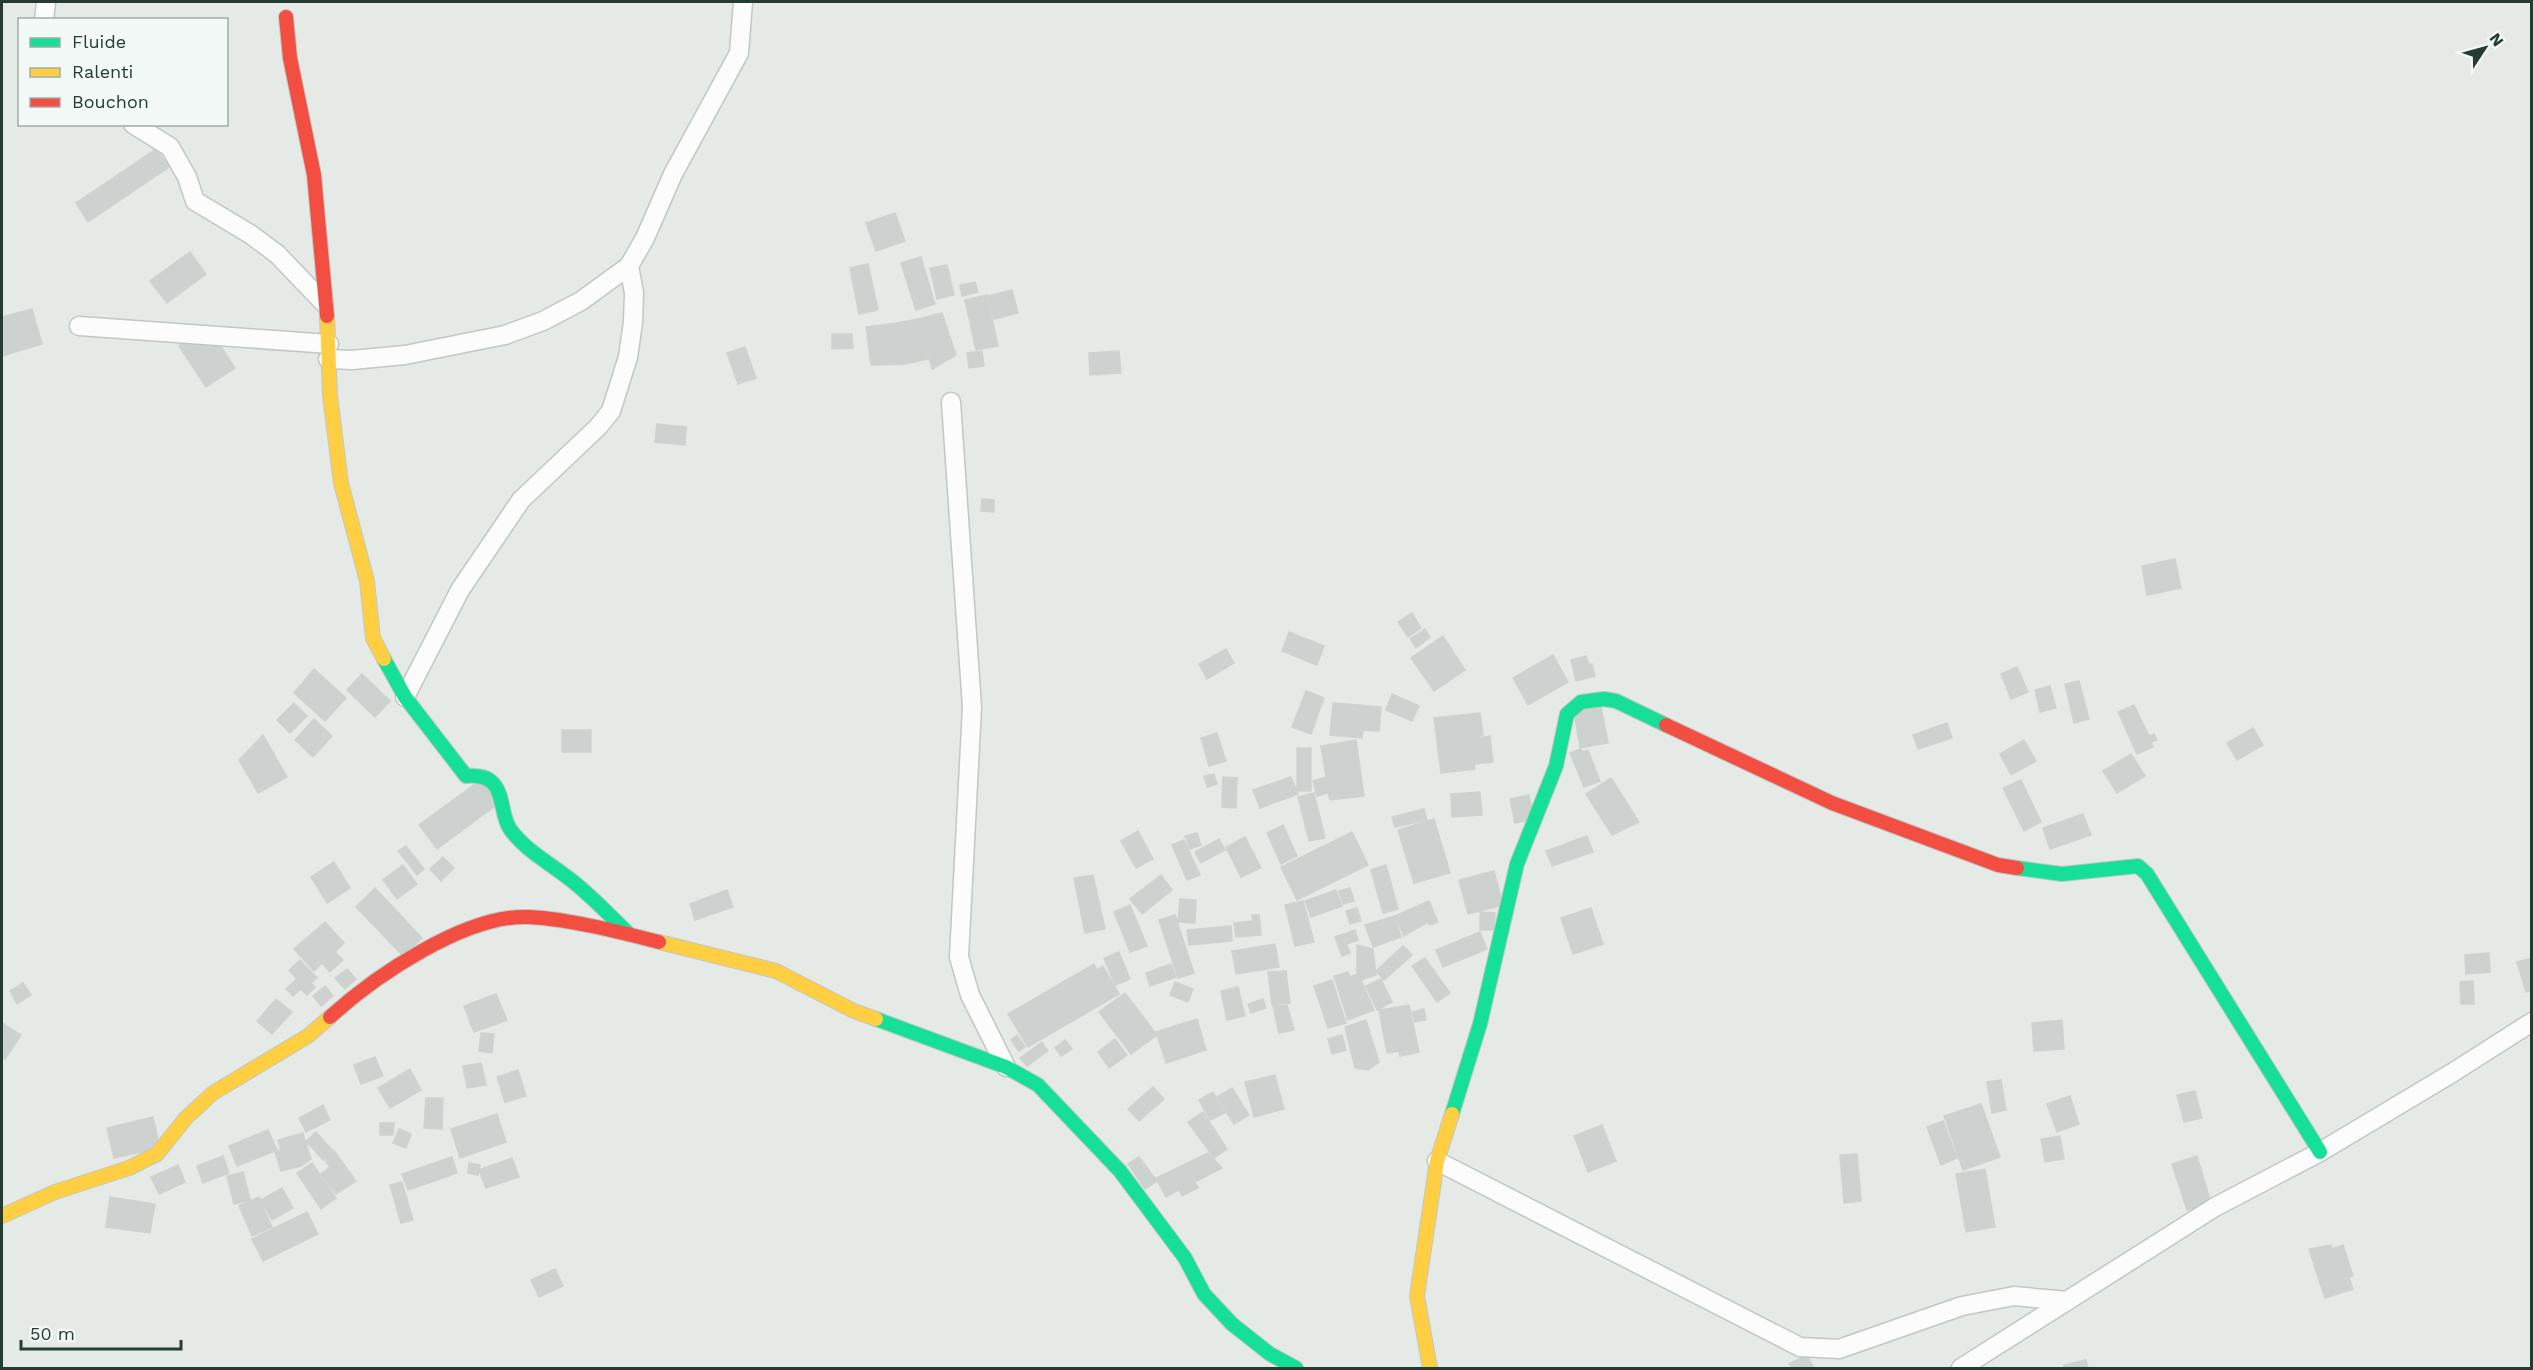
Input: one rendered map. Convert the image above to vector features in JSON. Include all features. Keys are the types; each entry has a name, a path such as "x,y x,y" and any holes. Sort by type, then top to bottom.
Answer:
{"street":[{"path":"44,18 46,2"},
{"path":"79,326 329,351 352,360 405,355 505,334 543,321 581,301 629,266 645,238 674,174 739,52 743,2"},
{"path":"286,16 290,58 314,176 329,351 330,396 341,483 367,581 373,638 405,697 466,776 478,775 489,780 507,809 505,818 509,828 530,849 569,878 629,934"},
{"path":"137,126 170,147 187,177 195,201 250,234 277,254 324,303"},
{"path":"405,697 460,590 521,500 598,427 611,411 628,357 633,322 634,293 629,266"},
{"path":"951,402 972,707 959,957 970,995 1006,1067"},
{"path":"1430,1368 1417,1296 1437,1161 1480,1024 1517,864 1556,766 1566,714 1581,702 1604,699 1616,702 1832,804 1998,865 2062,874 2138,866 2147,874 2320,1152"},
{"path":"2,1216 55,1192 129,1168 157,1154 186,1118 213,1093 309,1036 356,993 448,936 473,926 528,917 629,934 776,971 854,1011 1006,1067 1038,1085 1120,1171 1185,1258 1204,1294 1232,1324 1270,1354 1296,1368"},
{"path":"1961,1368 1985,1361 2067,1301 2215,1207 2320,1152 2532,1022"},
{"path":"1437,1161 1800,1347 1839,1349 1962,1306 2014,1296 2067,1301"}],"building":[{"path":"156,149 169,167 88,222 76,203"},
{"path":"895,213 905,241 876,251 866,223"},
{"path":"190,252 206,274 167,303 150,281"},
{"path":"921,257 935,304 916,310 901,263"},
{"path":"868,264 878,310 859,314 850,268"},
{"path":"947,265 954,295 937,299 930,268"},
{"path":"975,282 978,292 962,296 960,285"},
{"path":"1012,290 1018,313 994,319 988,296"},
{"path":"987,295 998,346 976,350 965,300"},
{"path":"32,309 42,344 2,356 2,317"},
{"path":"942,313 956,355 932,369 918,319"},
{"path":"918,319 928,359 904,364 896,323"},
{"path":"896,323 904,364 871,365 866,327"},
{"path":"208,327 235,368 206,387 179,346"},
{"path":"832,334 852,334 853,348 832,349"},
{"path":"745,347 756,378 738,384 727,353"},
{"path":"982,351 984,366 969,368 967,353"},
{"path":"1119,351 1121,373 1090,375 1089,353"},
{"path":"657,424 686,427 685,445 655,442"},
{"path":"982,499 994,500 994,512 981,511"},
{"path":"2175,559 2181,588 2147,595 2142,566"},
{"path":"1412,613 1421,628 1408,637 1398,622"},
{"path":"1425,629 1430,637 1416,648 1410,639"},
{"path":"1289,632 1324,646 1317,665 1282,651"},
{"path":"1443,636 1465,670 1434,691 1411,658"},
{"path":"1226,649 1234,663 1207,679 1199,664"},
{"path":"1553,655 1568,682 1528,705 1513,678"},
{"path":"1586,656 1589,665 1592,664 1595,676 1576,681 1571,660"},
{"path":"2017,667 2028,692 2011,699 2001,674"},
{"path":"314,669 346,698 325,721 294,693"},
{"path":"362,674 390,701 375,717 347,690"},
{"path":"2079,681 2089,719 2074,723 2065,684"},
{"path":"2050,686 2056,708 2040,712 2035,690"},
{"path":"1306,691 1324,698 1311,734 1292,727"},
{"path":"1392,694 1419,706 1412,721 1386,710"},
{"path":"294,703 307,716 290,733 277,720"},
{"path":"1333,703 1381,707 1379,731 1363,730 1362,738 1330,735"},
{"path":"2134,705 2149,736 2154,734 2157,740 2151,742 2153,747 2137,754 2118,712"},
{"path":"1601,707 1608,743 1580,748 1574,712"},
{"path":"1480,713 1483,735 1471,739 1490,736 1493,762 1474,764 1475,769 1441,773 1434,718"},
{"path":"314,719 332,736 313,757 295,740"},
{"path":"1947,723 1952,738 1918,749 1913,735"},
{"path":"2253,728 2263,745 2237,760 2227,743"},
{"path":"562,730 591,730 591,752 562,752"},
{"path":"1217,733 1226,761 1209,766 1201,738"},
{"path":"263,735 287,777 258,793 239,760"},
{"path":"1356,740 1364,796 1330,800 1328,793 1317,796 1313,781 1326,777 1321,746"},
{"path":"2024,740 2036,761 2011,775 2000,754"},
{"path":"1297,748 1311,748 1311,791 1297,791"},
{"path":"1581,749 1583,752 1588,750 1600,781 1584,787 1570,753"},
{"path":"2131,754 2145,776 2117,793 2103,771"},
{"path":"490,773 507,797 437,849 419,825"},
{"path":"1214,774 1217,784 1207,787 1204,776"},
{"path":"1223,777 1237,778 1236,808 1222,807"},
{"path":"1291,777 1298,794 1260,808 1253,790"},
{"path":"1611,778 1639,822 1612,835 1586,794"},
{"path":"2021,780 2041,822 2024,831 2003,788"},
{"path":"1480,792 1482,815 1452,817 1451,794"},
{"path":"1314,793 1325,838 1309,841 1298,797"},
{"path":"1529,795 1534,819 1515,823 1510,799"},
{"path":"1424,809 1427,820 1395,827 1392,817"},
{"path":"2083,814 2091,835 2050,849 2043,828"},
{"path":"1434,819 1450,873 1414,883 1398,830"},
{"path":"1283,825 1297,856 1281,864 1267,833"},
{"path":"1138,831 1153,859 1136,868 1121,841"},
{"path":"1352,832 1368,865 1297,900 1281,867"},
{"path":"1197,833 1201,845 1190,849 1185,836"},
{"path":"1587,836 1593,852 1552,866 1546,851"},
{"path":"1245,837 1261,868 1241,877 1226,847"},
{"path":"1219,839 1225,850 1201,863 1195,852"},
{"path":"1184,840 1200,875 1187,880 1172,845"},
{"path":"406,846 424,869 417,875 398,851"},
{"path":"443,857 454,868 441,881 430,869"},
{"path":"334,862 350,888 327,903 311,877"},
{"path":"403,865 417,884 397,899 383,880"},
{"path":"1386,865 1398,909 1383,913 1371,870"},
{"path":"1494,871 1503,905 1468,914 1459,880"},
{"path":"1093,875 1105,929 1085,933 1074,878"},
{"path":"1161,875 1172,890 1142,914 1130,899"},
{"path":"375,888 422,938 403,956 356,907"},
{"path":"1350,888 1354,901 1343,904 1339,891"},
{"path":"727,890 733,907 695,920 690,904"},
{"path":"1336,890 1342,906 1311,917 1305,901"},
{"path":"1180,899 1196,900 1195,923 1178,922"},
{"path":"1303,901 1314,942 1295,946 1285,905"},
{"path":"1429,901 1438,922 1430,925 1428,922 1404,936 1395,916"},
{"path":"1130,905 1147,946 1130,952 1114,912"},
{"path":"1357,908 1361,921 1350,924 1346,911"},
{"path":"1591,908 1603,944 1573,954 1561,918"},
{"path":"1480,912 1495,913 1494,930 1480,930"},
{"path":"1175,915 1194,973 1178,978 1159,920"},
{"path":"1252,915 1259,915 1261,935 1236,937 1234,923 1253,921"},
{"path":"1395,916 1401,937 1373,947 1365,925"},
{"path":"325,922 344,943 335,952 343,960 330,972 322,963 314,971 294,949"},
{"path":"1231,926 1232,941 1189,945 1187,930"},
{"path":"1355,930 1358,940 1347,944 1350,953 1342,956 1335,937"},
{"path":"1480,932 1487,949 1443,967 1436,950"},
{"path":"1275,944 1279,967 1236,974 1232,951"},
{"path":"1357,945 1373,949 1376,975 1361,980 1374,1010 1348,1020 1334,976 1348,972 1350,977 1357,974"},
{"path":"1403,946 1412,955 1384,980 1376,971"},
{"path":"1119,952 1130,979 1115,985 1104,958"},
{"path":"2489,953 2490,972 2466,974 2465,955"},
{"path":"1425,958 1450,993 1437,1002 1412,966"},
{"path":"2532,958 2532,991 2526,992 2517,962"},
{"path":"300,960 317,978 311,983 315,987 307,995 301,989 293,996 286,989 297,979 289,970"},
{"path":"1094,964 1097,970 1103,966 1119,994 1028,1047 1008,1014"},
{"path":"1171,964 1176,977 1150,986 1146,973"},
{"path":"347,969 356,979 345,989 335,978"},
{"path":"1286,971 1290,1003 1272,1005 1268,972"},
{"path":"1381,979 1392,1002 1377,1010 1366,986"},
{"path":"1332,980 1346,1023 1328,1028 1314,986"},
{"path":"2473,981 2474,1004 2461,1004 2460,982"},
{"path":"1175,982 1193,989 1188,1002 1170,995"},
{"path":"23,983 31,995 17,1004 10,991"},
{"path":"325,986 333,996 321,1006 313,996"},
{"path":"1238,987 1245,1016 1227,1020 1221,991"},
{"path":"1125,993 1157,1035 1131,1054 1099,1012"},
{"path":"496,994 507,1020 474,1032 464,1006"},
{"path":"276,999 292,1012 272,1034 257,1021"},
{"path":"1263,999 1266,1008 1251,1013 1248,1004"},
{"path":"1287,1005 1294,1030 1279,1033 1273,1006"},
{"path":"1409,1005 1419,1052 1400,1056 1399,1051 1387,1053 1379,1010"},
{"path":"1424,1009 1426,1020 1415,1022 1412,1012"},
{"path":"1197,1019 1206,1050 1166,1063 1156,1032"},
{"path":"1366,1020 1379,1062 1368,1070 1355,1068 1345,1027"},
{"path":"2062,1020 2064,1049 2034,1051 2032,1023"},
{"path":"2,1023 21,1035 5,1059 2,1057"},
{"path":"481,1033 494,1034 492,1053 479,1051"},
{"path":"1017,1035 1025,1047 1019,1051 1011,1040"},
{"path":"1342,1035 1346,1050 1332,1054 1328,1039"},
{"path":"1115,1039 1127,1055 1109,1068 1098,1052"},
{"path":"1065,1040 1072,1049 1061,1056 1055,1048"},
{"path":"1042,1042 1048,1051 1027,1066 1020,1058"},
{"path":"375,1057 383,1076 361,1084 354,1065"},
{"path":"481,1063 486,1085 467,1088 463,1066"},
{"path":"410,1069 421,1090 390,1108 378,1088"},
{"path":"518,1070 526,1096 505,1102 497,1077"},
{"path":"1275,1075 1284,1109 1254,1117 1245,1082"},
{"path":"2001,1080 2006,1110 1992,1113 1987,1082"},
{"path":"1153,1087 1164,1099 1139,1121 1128,1109"},
{"path":"1232,1088 1249,1115 1234,1124 1217,1097"},
{"path":"2195,1091 2202,1118 2184,1122 2177,1095"},
{"path":"1213,1092 1225,1113 1210,1120 1199,1100"},
{"path":"2070,1096 2079,1124 2057,1132 2047,1104"},
{"path":"426,1098 443,1098 442,1129 424,1128"},
{"path":"1981,1104 2000,1157 1963,1170 1944,1116"},
{"path":"323,1105 330,1120 306,1132 299,1118"},
{"path":"1203,1112 1227,1149 1214,1158 1188,1122"},
{"path":"497,1114 506,1142 460,1158 451,1129"},
{"path":"153,1117 160,1148 114,1158 107,1128"},
{"path":"1943,1121 1957,1158 1941,1165 1927,1127"},
{"path":"380,1123 394,1123 393,1135 380,1135"},
{"path":"1602,1125 1616,1161 1588,1172 1574,1136"},
{"path":"399,1129 411,1134 406,1148 393,1143"},
{"path":"268,1130 277,1150 237,1166 229,1146"},
{"path":"316,1132 333,1151 323,1160 306,1141"},
{"path":"303,1133 311,1159 301,1166 281,1171 275,1152 281,1150 278,1140"},
{"path":"2060,1136 2064,1159 2045,1162 2041,1139"},
{"path":"334,1151 356,1181 336,1194 321,1174 330,1167 325,1160"},
{"path":"1208,1153 1222,1168 1195,1182 1198,1188 1182,1196 1179,1190 1166,1197 1156,1178"},
{"path":"1857,1154 1861,1201 1844,1203 1840,1155"},
{"path":"223,1156 229,1173 203,1183 197,1166"},
{"path":"2197,1156 2211,1203 2187,1210 2172,1164"},
{"path":"452,1157 457,1173 408,1190 402,1174"},
{"path":"1139,1157 1157,1181 1145,1189 1128,1164"},
{"path":"512,1158 519,1177 486,1188 479,1170"},
{"path":"312,1163 336,1198 321,1209 297,1173"},
{"path":"469,1163 480,1165 478,1175 468,1173"},
{"path":"178,1165 185,1182 159,1194 151,1177"},
{"path":"1985,1169 1995,1227 1966,1232 1956,1174"},
{"path":"243,1172 250,1200 234,1204 227,1176"},
{"path":"402,1182 413,1220 401,1223 390,1185"},
{"path":"282,1188 293,1208 272,1220 261,1200"},
{"path":"110,1197 155,1204 150,1233 106,1227"},
{"path":"259,1197 272,1227 252,1236 239,1206"},
{"path":"307,1212 318,1234 263,1261 252,1239"},
{"path":"2331,1245 2332,1249 2343,1245 2353,1276 2321,1286 2309,1249"},
{"path":"555,1269 563,1286 539,1297 531,1280"},
{"path":"2349,1277 2353,1289 2325,1298 2321,1286"},
{"path":"1807,1355 1814,1368 1792,1368 1789,1364"},
{"path":"2086,1360 2088,1368 2064,1368 2064,1365"}],"traffic: fast":[{"path":"384,659 405,697 466,776 480,776 495,786 506,821 516,836 583,890 629,934"},
{"path":"1452,1114 1480,1024 1517,864 1556,766 1567,714 1581,702 1604,699 1616,701 1666,725"},
{"path":"2017,868 2062,874 2138,866 2147,874 2320,1152"},
{"path":"876,1019 1006,1067 1038,1085 1120,1171 1185,1258 1204,1294 1232,1324 1270,1354 1296,1368"}],"traffic: slow":[{"path":"327,316 330,396 341,483 367,581 373,638 384,659"},
{"path":"659,942 776,971 854,1011 876,1019"},
{"path":"2,1216 55,1192 129,1168 157,1154 186,1118 213,1093 308,1036 330,1017"},
{"path":"1430,1368 1417,1296 1437,1161 1452,1114"}],"traffic: jam":[{"path":"286,17 290,58 314,175 327,316"},
{"path":"1666,725 1832,803 1998,865 2017,868"},
{"path":"330,1017 371,984 423,950 478,926 504,919 529,917 561,920 659,942"}]}
